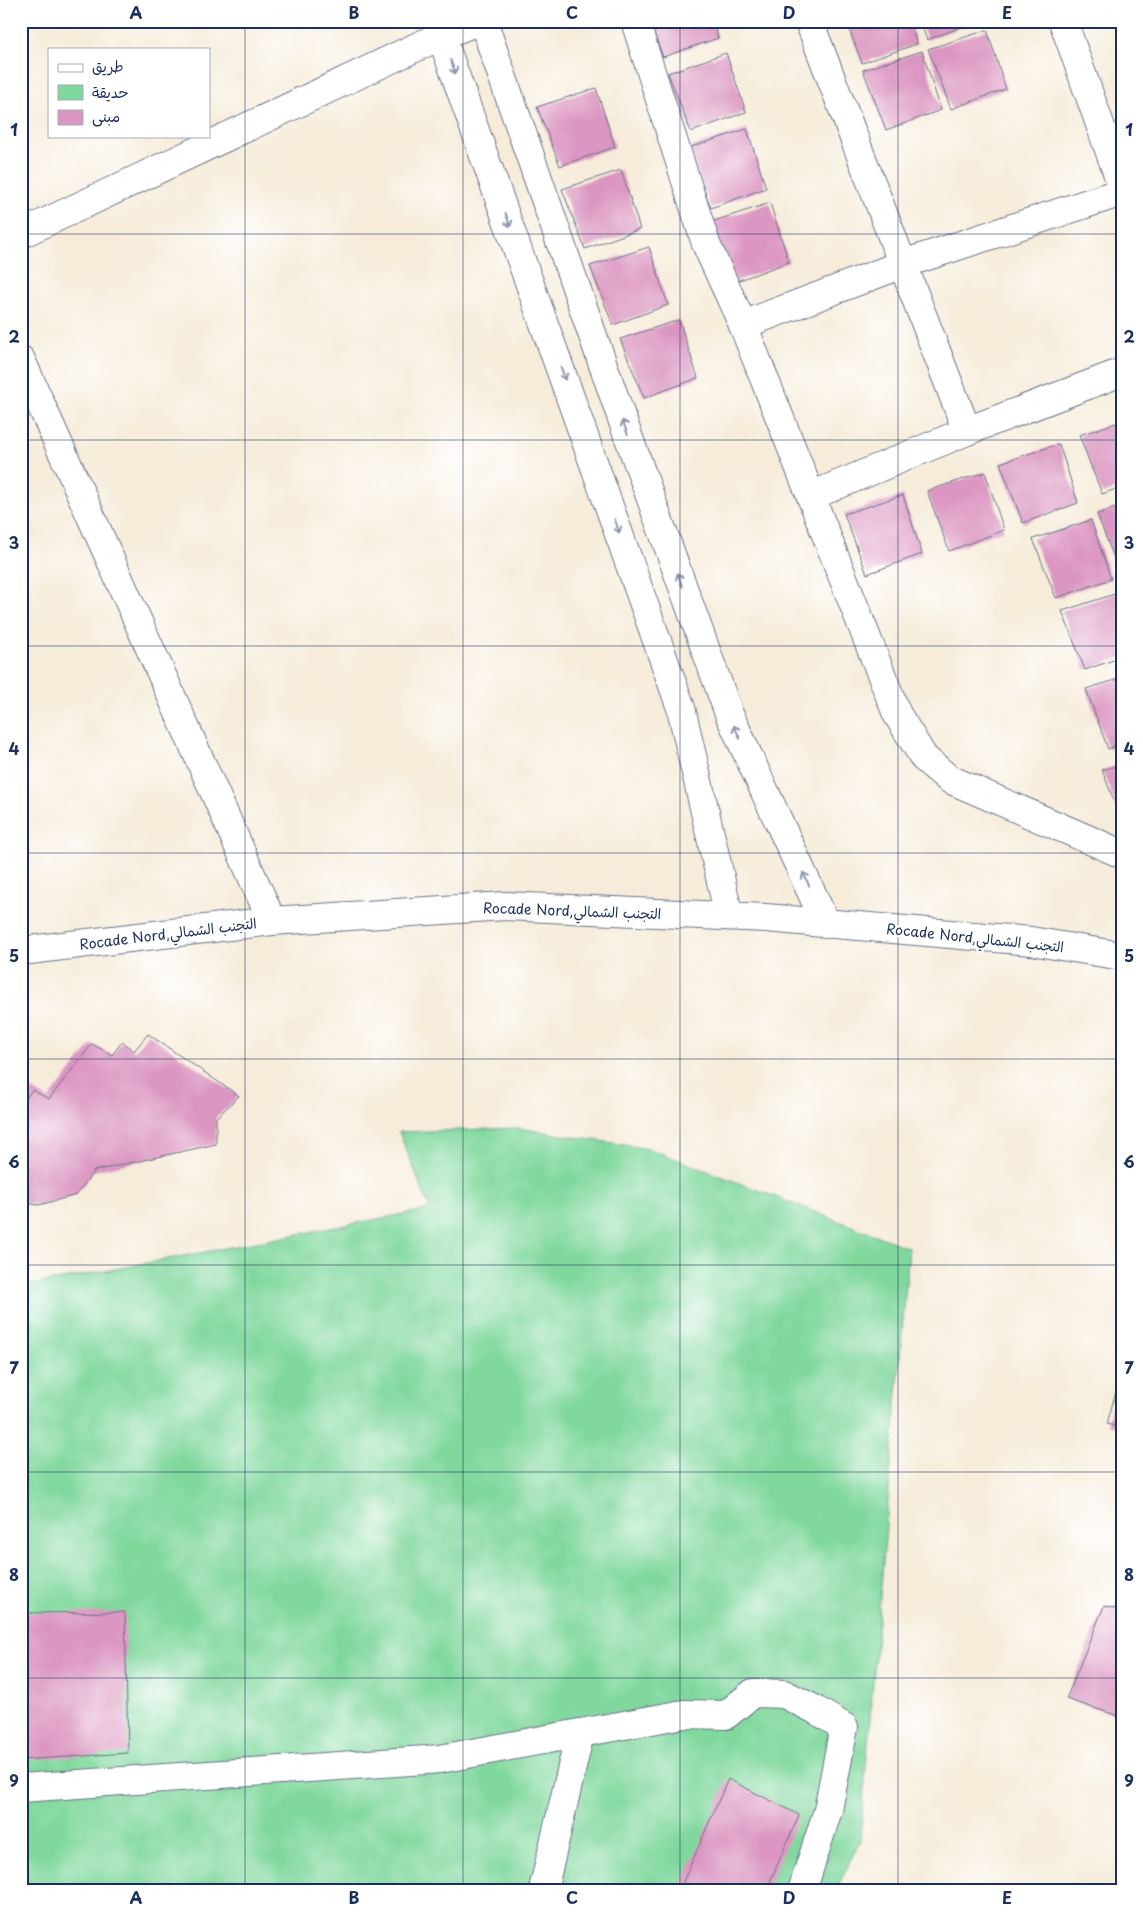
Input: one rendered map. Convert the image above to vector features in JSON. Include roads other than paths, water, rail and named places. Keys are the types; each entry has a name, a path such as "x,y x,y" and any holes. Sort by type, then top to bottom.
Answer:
{"street":[{"path":"21,234 439,28 478,21"},
{"path":"483,21 622,419 729,714 826,924"},
{"path":"635,21 706,244 743,325 897,714 924,758 949,779 1122,854"},
{"path":"809,21 968,431"},
{"path":"1064,21 1122,186"},
{"path":"439,28 681,708 729,916"},
{"path":"743,325 903,264 1122,192"},
{"path":"21,360 272,921"},
{"path":"811,496 968,431 1122,372"},
{"name":"Rocade Nord,التجنب الشمالي","path":"21,951 272,921 505,906 729,916 1031,942 1122,956"},
{"path":"21,1788 440,1759 684,1714 726,1715 753,1694 784,1694 844,1727 828,1810 802,1891"},
{"path":"544,1891 580,1733"}]}
